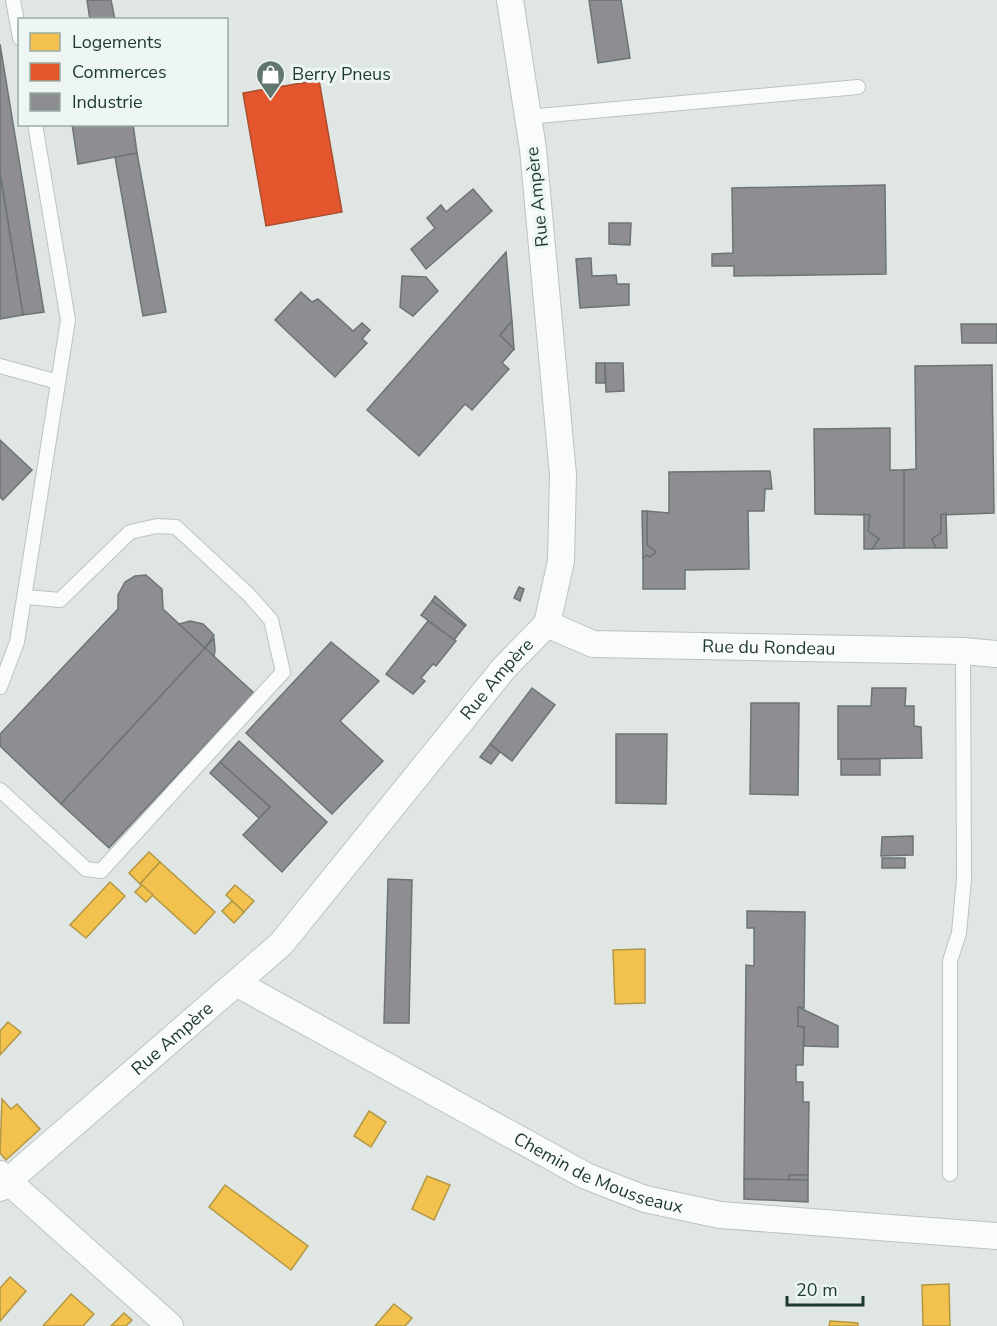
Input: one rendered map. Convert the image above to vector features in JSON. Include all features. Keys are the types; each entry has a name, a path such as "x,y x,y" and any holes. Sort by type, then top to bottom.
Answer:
{"street":[{"name":"Rue Ampère","path":"170,1326 3,1181 238,984 281,944 504,668 547,624 561,561 562,475 533,149 510,0"},
{"name":"Rue du Rondeau","path":"547,624 593,644 963,651 997,654"},
{"name":"Chemin de Mousseaux","path":"238,984 586,1176 645,1199 720,1215 997,1236"}],"lane":[{"path":"13,0 18,27"},
{"path":"527,117 858,87"},
{"path":"0,687 17,642 26,597 68,320 34,126"},
{"path":"0,366 58,382"},
{"path":"0,790 86,869 101,871 283,672 271,620 249,595 176,527 157,525 130,532 60,600 26,597"},
{"path":"950,1174 950,961 959,933 964,879 963,651"}],"building: Logements":[{"path":"149,852 160,862 140,884 129,873"},
{"path":"160,862 215,912 195,934 140,884"},
{"path":"110,882 125,896 86,938 70,925"},
{"path":"142,885 153,895 146,902 135,892"},
{"path":"235,885 254,901 244,912 226,895"},
{"path":"232,901 244,912 234,923 222,911"},
{"path":"645,949 645,1003 615,1004 613,950"},
{"path":"8,1022 21,1032 0,1055 0,1031"},
{"path":"2,1099 11,1109 17,1104 40,1129 6,1160 0,1153"},
{"path":"369,1111 386,1122 371,1147 354,1136"},
{"path":"427,1176 450,1185 434,1220 412,1209"},
{"path":"225,1185 308,1246 291,1270 209,1207"},
{"path":"10,1277 26,1291 0,1321 0,1288"},
{"path":"949,1284 950,1326 923,1326 922,1285"},
{"path":"71,1294 94,1314 83,1326 43,1326"},
{"path":"394,1304 412,1318 405,1326 375,1326"},
{"path":"124,1313 132,1320 126,1326 111,1326"},
{"path":"830,1321 858,1323 858,1326 829,1326"}],"building: Commerces":[{"path":"319,80 342,212 266,226 243,93"}],"building: Industrie":[{"path":"87,0 111,0 115,18 90,18"},
{"path":"589,0 621,0 630,58 598,63"},
{"path":"0,44 44,312 23,315 0,173"},
{"path":"72,126 133,126 137,153 78,164"},
{"path":"137,153 166,312 143,316 115,157"},
{"path":"0,173 23,315 0,319"},
{"path":"885,185 886,274 734,276 734,266 712,266 712,254 733,253 732,188"},
{"path":"473,189 492,211 426,269 411,249 435,228 427,218 441,205 446,212"},
{"path":"609,223 631,223 630,245 609,244"},
{"path":"506,252 512,321 500,335 514,349 502,363 509,369 472,410 465,404 419,456 367,410"},
{"path":"591,258 592,276 616,275 617,284 629,284 629,305 580,308 576,259"},
{"path":"402,276 426,277 438,291 413,316 400,307"},
{"path":"301,292 312,302 318,299 353,331 362,323 370,330 362,339 367,343 335,377 275,320"},
{"path":"512,321 514,349 500,335"},
{"path":"961,324 997,324 997,343 962,343"},
{"path":"596,363 605,363 605,383 596,383"},
{"path":"605,363 623,363 624,391 606,392"},
{"path":"992,365 994,513 941,515 941,533 932,539 936,548 904,548 904,470 916,469 915,366"},
{"path":"890,428 890,470 904,470 904,548 872,549 879,539 868,531 870,515 815,514 814,429"},
{"path":"0,440 32,470 3,500 0,497"},
{"path":"770,471 772,489 765,489 764,511 748,511 749,569 685,570 685,589 643,589 643,558 647,555 650,557 656,552 647,545 647,511 669,513 669,472"},
{"path":"642,511 647,511 647,545 656,552 650,557 647,555 643,558"},
{"path":"946,513 947,548 936,548 932,539 941,533 941,515"},
{"path":"864,514 870,515 868,531 879,539 872,549 864,549"},
{"path":"146,575 162,589 163,609 205,648 61,804 0,746 0,734 118,609 118,595 125,582 135,576"},
{"path":"519,587 524,589 520,601 514,598"},
{"path":"435,596 466,625 432,601"},
{"path":"432,601 465,626 454,640 421,615"},
{"path":"190,621 203,624 214,635 205,648 179,624"},
{"path":"428,621 456,641 436,666 433,664 421,678 425,681 413,694 386,674"},
{"path":"214,638 215,650 214,657 205,648"},
{"path":"331,642 379,681 340,721 383,761 332,814 246,733"},
{"path":"205,648 254,693 109,848 61,804"},
{"path":"532,688 555,705 512,761 490,744"},
{"path":"872,688 906,688 905,706 914,706 914,726 921,727 922,758 838,759 838,706 871,706"},
{"path":"751,703 799,703 798,795 750,794"},
{"path":"616,734 667,734 666,804 616,803"},
{"path":"239,741 327,822 282,872 243,835 270,807 220,762"},
{"path":"490,744 500,752 491,764 480,757"},
{"path":"841,759 880,759 880,775 841,775"},
{"path":"220,762 270,807 259,818 210,773"},
{"path":"913,836 913,855 881,856 882,837"},
{"path":"882,858 905,858 905,868 882,868"},
{"path":"388,879 412,880 409,1023 384,1023"},
{"path":"747,911 805,912 804,1008 798,1007 798,1026 804,1027 803,1065 796,1065 796,1082 803,1082 803,1102 809,1102 808,1175 789,1175 789,1180 744,1179 746,965 754,966 754,928 747,928"},
{"path":"798,1007 838,1026 838,1047 804,1046 804,1027 798,1026"},
{"path":"789,1175 808,1175 808,1180 789,1180"},
{"path":"744,1179 808,1180 808,1202 744,1199"}],"place":[{"name":"Berry Pneus","path":"271,100"}]}
